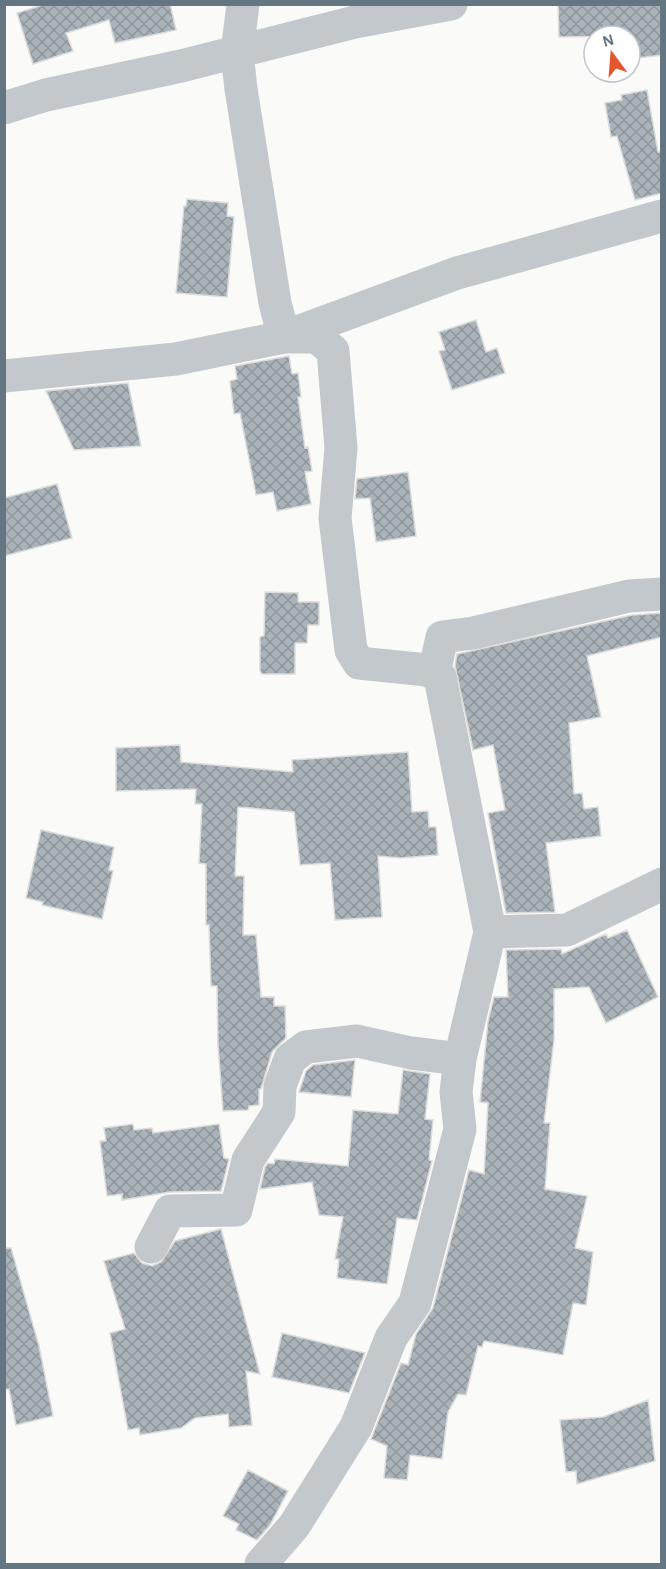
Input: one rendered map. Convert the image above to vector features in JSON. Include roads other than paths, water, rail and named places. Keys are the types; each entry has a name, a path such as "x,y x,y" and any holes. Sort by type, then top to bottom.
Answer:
{"street":[{"path":"243,4 237,53 275,303 284,337"},
{"path":"4,108 46,94 237,53 355,22 451,4"},
{"path":"4,376 176,359 284,337 457,273 662,216"},
{"path":"261,1564 294,1526 356,1427 391,1338 415,1303 460,1129 456,1092 460,1059 490,932 440,677 427,670 359,663 351,651 335,518 341,448 333,351 317,337 284,337"},
{"path":"434,674 442,637 603,604 629,596 662,594"},
{"path":"490,932 567,930 662,884"},
{"path":"152,1247 170,1211 236,1210 249,1160 279,1112 280,1086 290,1059 306,1047 357,1041 411,1053 460,1059"}]}
